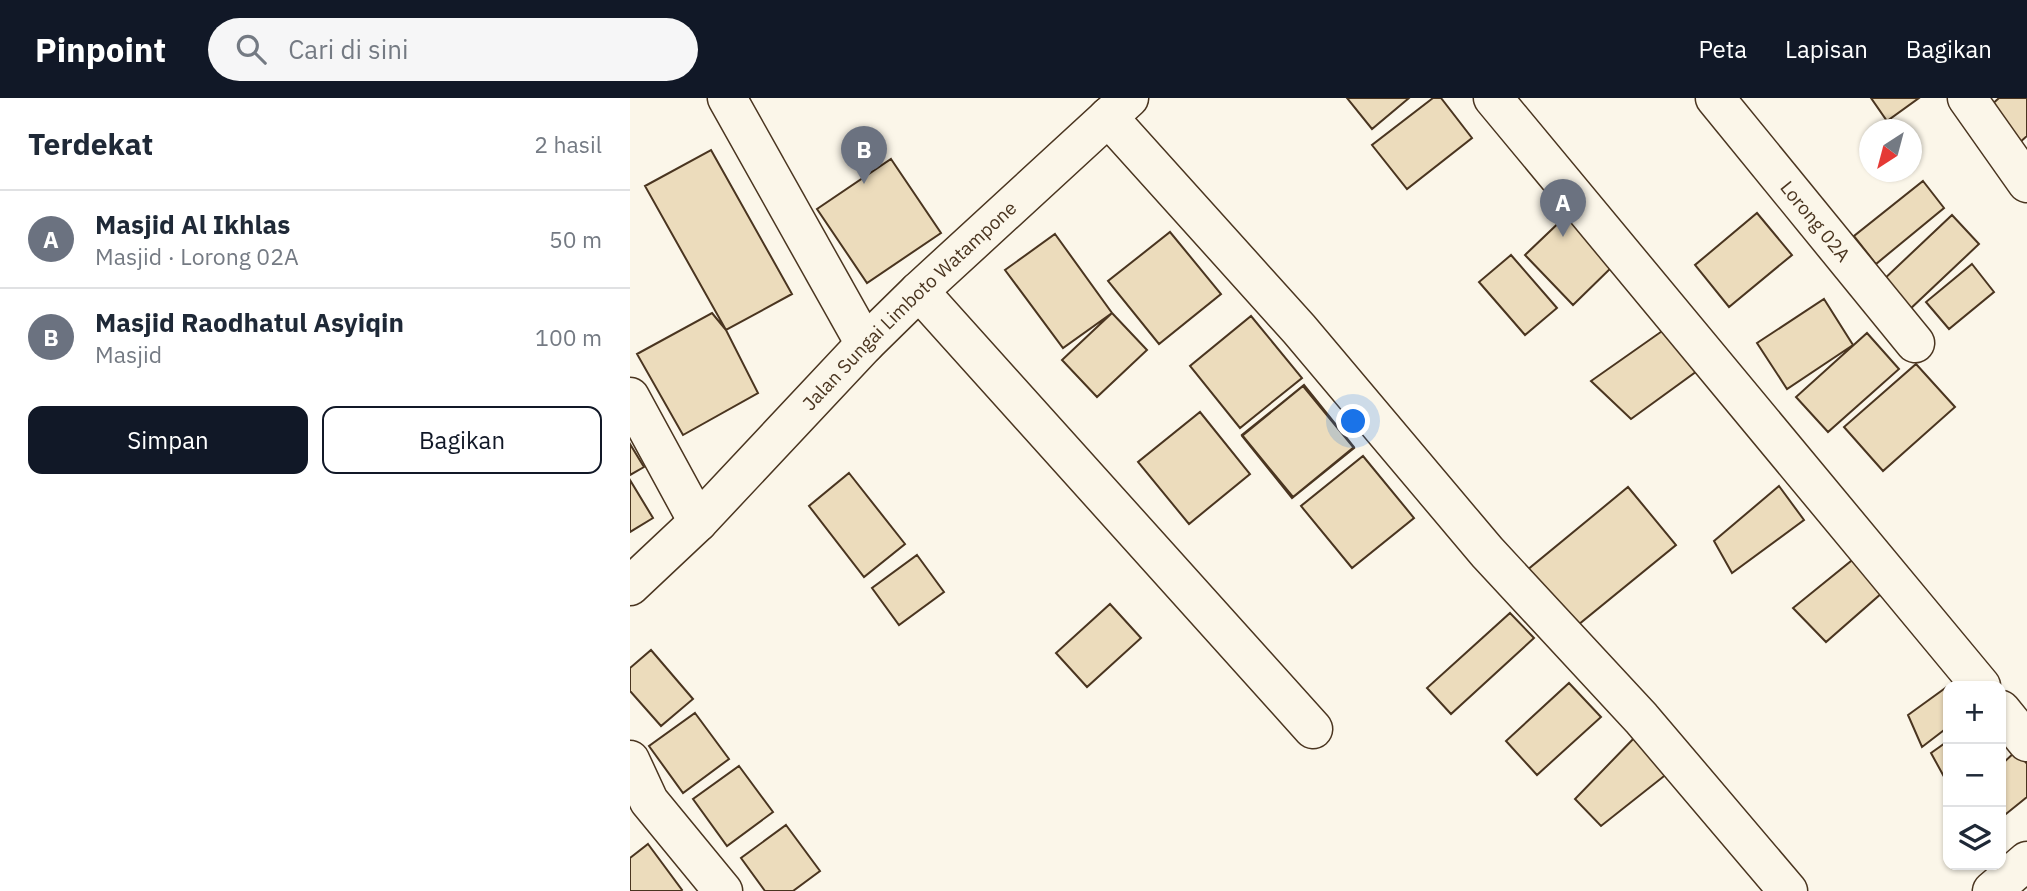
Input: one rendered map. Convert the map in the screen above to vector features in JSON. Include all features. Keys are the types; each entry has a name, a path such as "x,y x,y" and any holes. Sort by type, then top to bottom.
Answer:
{"street":[{"path":"727,98 865,344"},
{"path":"1493,98 1977,681"},
{"name":"Lorong 02A","path":"1716,98 1916,343"},
{"path":"1967,98 2027,183"},
{"path":"1118,108 1299,329 1488,552 1641,718 1788,891"},
{"name":"Jalan Sungai Limboto Watampone","path":"630,586 698,522 865,344 919,291 1118,108"},
{"path":"919,291 1313,729"},
{"path":"630,397 698,522"},
{"path":"2006,716 2027,742"},
{"path":"630,760 640,809 723,891"},
{"path":"1992,891 2027,862"}],"building":[{"path":"1347,98 1409,98 1372,129"},
{"path":"1433,98 1441,98 1472,138 1407,189 1372,145"},
{"path":"1871,98 1919,98 1890,119 1886,119"},
{"path":"1999,98 2027,98 2027,136 2011,150 1980,115"},
{"path":"711,150 792,294 726,330 645,186"},
{"path":"891,159 941,233 867,283 817,209"},
{"path":"1922,182 1944,208 1876,264 1854,236"},
{"path":"1757,213 1792,255 1729,307 1695,265"},
{"path":"1568,214 1616,263 1573,305 1525,255"},
{"path":"1952,215 1979,244 1908,311 1881,282"},
{"path":"1170,232 1221,294 1159,344 1108,281"},
{"path":"1055,234 1112,313 1063,348 1005,270"},
{"path":"1511,255 1557,308 1525,335 1479,282"},
{"path":"1972,264 1994,292 1949,329 1926,302"},
{"path":"1824,299 1853,345 1787,389 1757,343"},
{"path":"712,313 726,330 758,393 683,435 637,354"},
{"path":"1112,313 1147,350 1097,397 1062,360"},
{"path":"1251,316 1302,378 1240,428 1190,366"},
{"path":"1665,329 1697,371 1631,419 1591,381"},
{"path":"1867,333 1899,369 1828,432 1796,397"},
{"path":"1916,364 1955,407 1883,471 1844,427"},
{"path":"1304,385 1354,447 1293,497 1242,435"},
{"path":"1303,386 1354,448 1292,498 1242,436"},
{"path":"1200,412 1250,474 1189,524 1138,462"},
{"path":"630,444 644,467 630,475"},
{"path":"1363,456 1414,518 1352,568 1301,506"},
{"path":"849,473 905,544 864,577 809,506"},
{"path":"630,480 653,518 630,532"},
{"path":"1779,486 1804,520 1732,573 1714,541"},
{"path":"1628,487 1676,545 1573,629 1526,571"},
{"path":"917,555 944,592 899,625 872,588"},
{"path":"1856,557 1883,592 1826,642 1793,608"},
{"path":"1110,604 1141,638 1087,687 1056,653"},
{"path":"1510,613 1534,638 1451,714 1427,688"},
{"path":"651,650 693,699 661,726 630,691 630,668"},
{"path":"1569,683 1601,717 1537,775 1506,741"},
{"path":"1943,690 1943,731 1922,747 1908,715"},
{"path":"695,713 729,759 683,793 649,746"},
{"path":"1638,734 1673,769 1601,826 1575,799"},
{"path":"1943,745 1943,775 1931,753"},
{"path":"2017,750 2027,764 2027,797 2006,814 2006,807 2006,760"},
{"path":"739,766 773,812 727,846 693,799"},
{"path":"786,825 820,871 793,891 765,891 741,858"},
{"path":"648,844 681,891 630,891 630,858"}],"place":[{"name":"Masjid Raodhatul Asyiqin","path":"864,184"},
{"name":"Masjid Al Ikhlas","path":"1563,237"}]}
